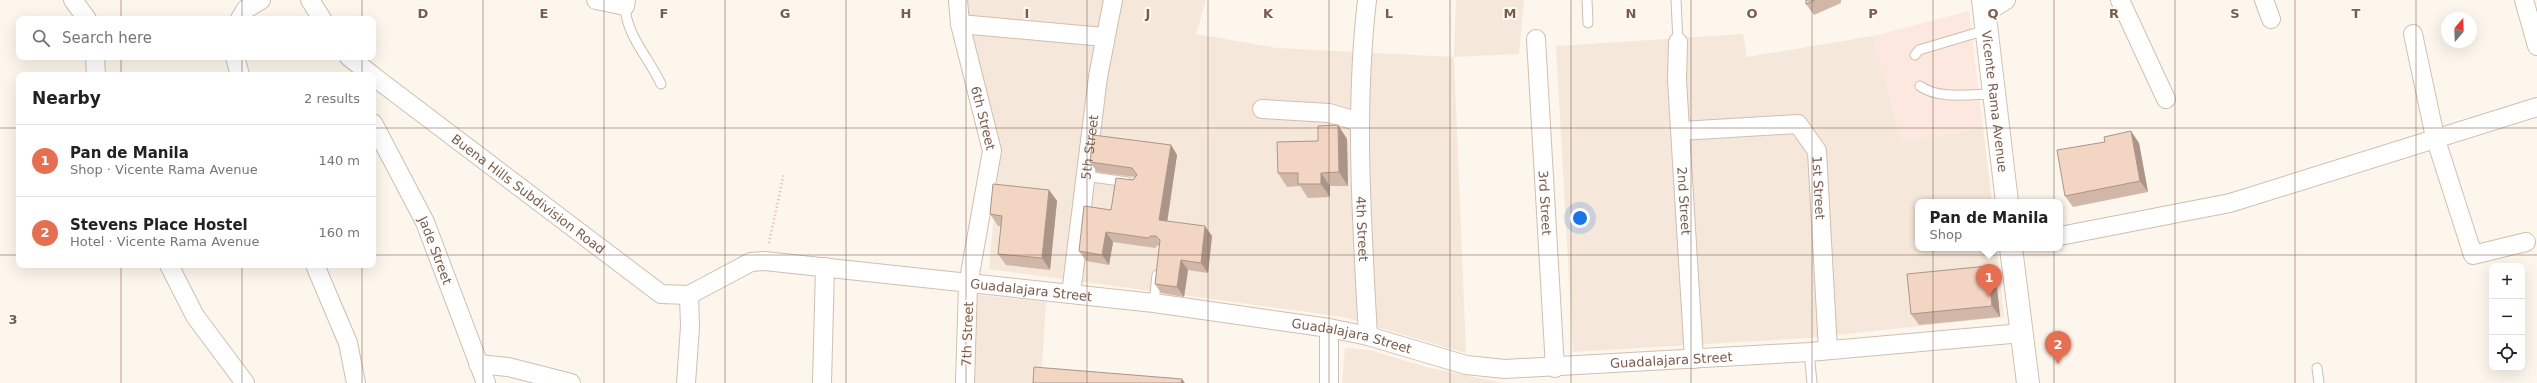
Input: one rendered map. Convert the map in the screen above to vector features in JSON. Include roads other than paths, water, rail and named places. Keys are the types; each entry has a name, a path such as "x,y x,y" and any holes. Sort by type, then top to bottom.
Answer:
{"main road":[{"name":"Vicente Rama Avenue","path":"1985,14 2008,199"},
{"path":"2012,251 2028,383"}],"street":[{"path":"73,0 85,16"},
{"path":"242,16 246,8 261,0"},
{"path":"310,0 320,16"},
{"path":"596,0 626,3"},
{"name":"6th Street","path":"955,0 992,151 968,285"},
{"name":"5th Street","path":"1071,294 1104,37 1113,0"},
{"name":"4th Street","path":"1367,0 1361,50 1359,153 1368,336"},
{"path":"1985,14 2006,0"},
{"path":"2120,0 2166,99"},
{"path":"2264,0 2271,19"},
{"path":"2524,0 2537,46"},
{"path":"960,24 1104,37"},
{"path":"2413,34 2435,138 2473,255 2526,242"},
{"name":"3rd Street","path":"1536,39 1555,368"},
{"name":"2nd Street","path":"1678,42 1677,80 1694,359"},
{"path":"95,60 96,72"},
{"path":"236,60 239,72"},
{"path":"350,60 354,72"},
{"name":"Buena Hills Subdivision Road","path":"353,60 369,72"},
{"name":"Buena Hills Subdivision Road","path":"376,77 661,294 689,295"},
{"path":"2063,235 2230,203 2537,107"},
{"path":"1262,108 1329,113 1360,122"},
{"name":"1st Street","path":"1681,131 1798,124 1816,151 1828,350"},
{"name":"Jade Street","path":"376,129 426,222 486,383"},
{"name":"Guadalajara Street","path":"689,295 751,262 765,261 968,285 1154,303 1329,328 1368,336 1466,365 1505,370 1809,352 2022,333"},
{"path":"822,383 825,267"},
{"path":"171,268 195,316 245,383"},
{"path":"315,268 348,343 356,383"},
{"name":"7th Street","path":"965,383 968,285"},
{"path":"686,383 690,327 689,295"},
{"path":"1329,328 1329,383"},
{"path":"478,364 508,367 571,383"}],"lane":[{"path":"1587,0 1588,23"},
{"path":"1676,0 1678,42"},
{"path":"626,3 625,19 641,53 651,62 661,84"},
{"path":"1915,55 1919,50 1985,14"},
{"path":"1920,86 1926,91 1944,94 1996,94"},
{"path":"1085,176 1138,184"},
{"path":"1154,303 1158,265"},
{"path":"1809,352 1812,383"},
{"path":"2317,368 2318,383"}],"place":[{"name":"Pan de Manila","path":"1989,297"},
{"name":"Stevens Place Hostel","path":"2058,364"}]}
